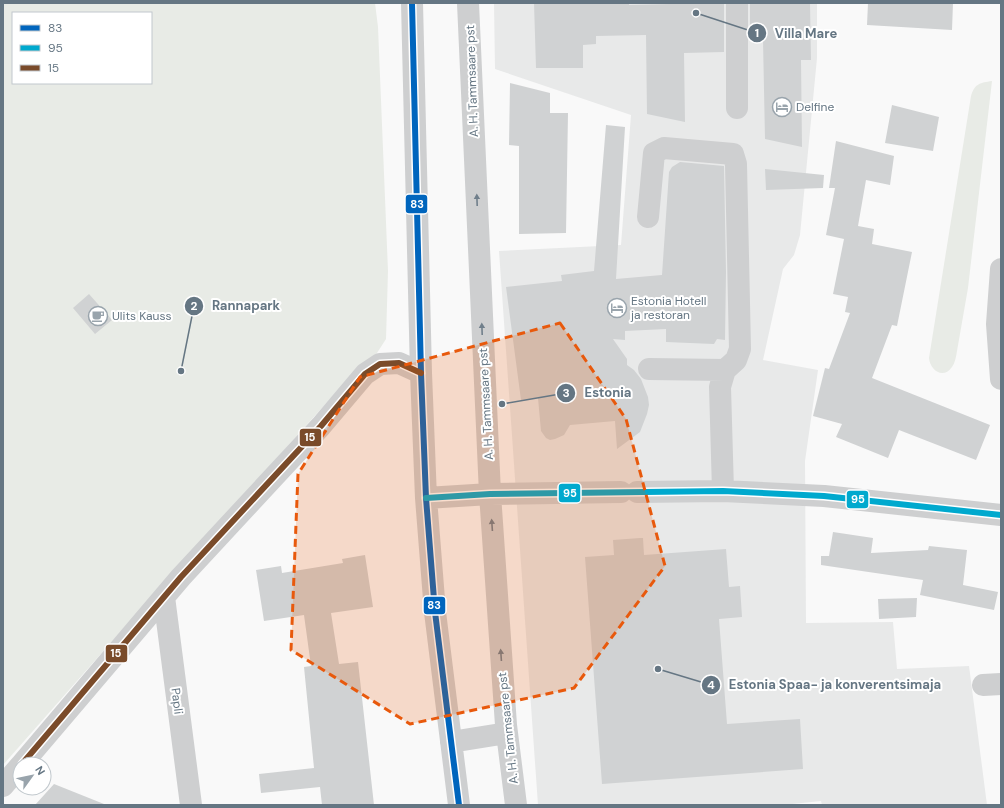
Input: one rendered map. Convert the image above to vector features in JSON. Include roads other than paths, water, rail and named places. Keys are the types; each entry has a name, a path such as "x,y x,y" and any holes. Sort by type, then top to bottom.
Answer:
{"street":[{"path":"412,3 421,373 426,498 435,612 459,805"},
{"name":"A. H. Tammsaare pst","path":"468,3 490,494 507,733 516,805"},
{"path":"737,3 737,108"},
{"path":"648,217 654,153 664,148 733,154 736,164 740,349 736,360 725,370 720,387 723,491"},
{"path":"1001,269 997,324 1001,379"},
{"path":"29,756 164,596 321,426 365,374 380,364 399,363 421,373"},
{"path":"649,369 725,370"},
{"path":"426,498 490,494 723,491 824,496 1001,515"},
{"name":"Papli","path":"164,596 191,805"},
{"path":"451,742 507,733"},
{"path":"3,786 12,776"}],"place":[{"name":"Villa Mare","path":"696,13"},
{"name":"Delfine","path":"782,107"},
{"name":"Estonia Hotell ja restoran","path":"617,308"},
{"name":"Ulits Kauss","path":"98,316"},
{"name":"Rannapark","path":"181,371"},
{"name":"Estonia","path":"502,404"},
{"name":"Estonia Spaa- ja konverentsimaja","path":"658,669"}]}
